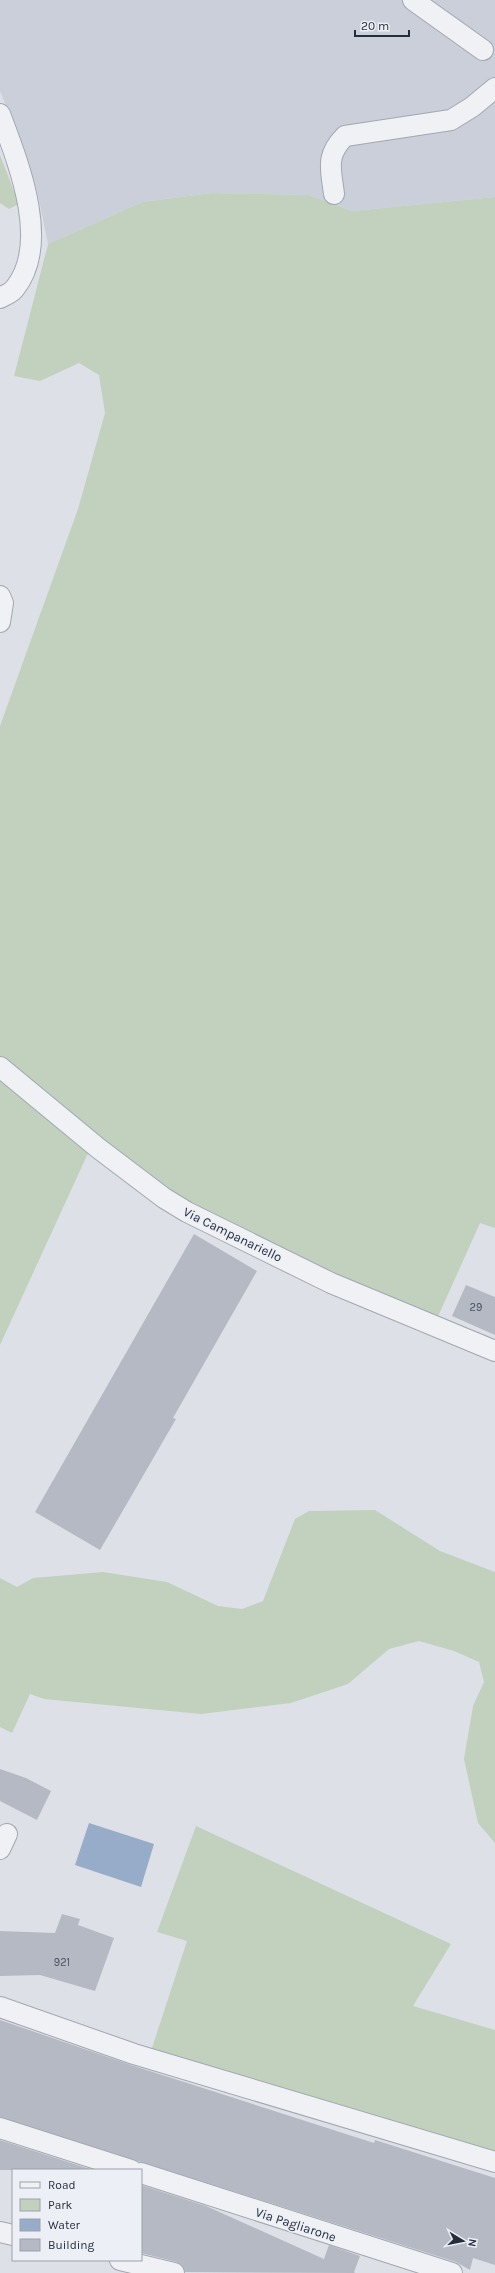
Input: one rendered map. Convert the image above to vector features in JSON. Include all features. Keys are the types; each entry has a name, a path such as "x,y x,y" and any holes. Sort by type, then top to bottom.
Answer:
{"street":[{"path":"413,0 483,50"},
{"path":"334,194 330,164 334,147 345,136 451,120 472,107 495,88"},
{"path":"0,114 31,211 33,236 27,270 14,290 0,298"},
{"path":"0,596 3,603 0,622"},
{"name":"Via Campanariello","path":"0,1067 104,1152 164,1198 187,1212 331,1283 495,1351"},
{"path":"0,2007 134,2054 495,2162"},
{"path":"0,2128 128,2169"},
{"name":"Via Pagliarone","path":"142,2173 452,2273"},
{"path":"0,2232 12,2235"},
{"path":"124,2261 174,2273"}],"shaded area":[{"path":"0,0 495,0 495,197 352,211 309,195 212,193 142,202 48,244 38,195 25,154 0,91"}],"green space":[{"path":"0,155 19,204 9,209 0,203"},
{"path":"212,193 309,195 352,211 495,197 495,1228 480,1223 436,1321 195,1209 114,1151 0,1056 0,726 78,509 105,413 99,375 79,363 40,381 14,376 48,244 142,202"},
{"path":"0,1077 89,1151 0,1345"},
{"path":"375,1510 440,1551 495,1572 495,1843 478,1823 464,1759 473,1706 484,1682 479,1662 454,1651 419,1641 389,1649 348,1684 291,1703 201,1714 44,1699 30,1694 12,1733 0,1727 0,1578 17,1587 33,1578 103,1572 167,1582 218,1606 242,1609 263,1601 295,1519 309,1511"},
{"path":"196,1826 451,1944 413,2006 495,2030 495,2155 150,2054 187,1941 157,1932"}],"water":[{"path":"89,1823 154,1844 141,1887 75,1865"}],"building":[{"path":"194,1234 257,1271 173,1418 176,1419 100,1550 35,1512"},
{"path":"466,1285 495,1297 495,1335 452,1316"},
{"path":"0,1769 26,1778 51,1791 37,1820 0,1801"},
{"path":"62,1914 80,1919 78,1925 114,1938 95,1991 40,1975 0,1976 0,1931 55,1933"},
{"path":"0,2020 131,2065 374,2143 375,2140 495,2178 495,2265 473,2258 470,2270 456,2262 0,2117"},
{"path":"0,2140 90,2169 12,2169 0,2170"},
{"path":"142,2185 206,2206 324,2259 329,2245 360,2256 354,2272 355,2273 185,2272 182,2265 177,2262 142,2253"}]}
